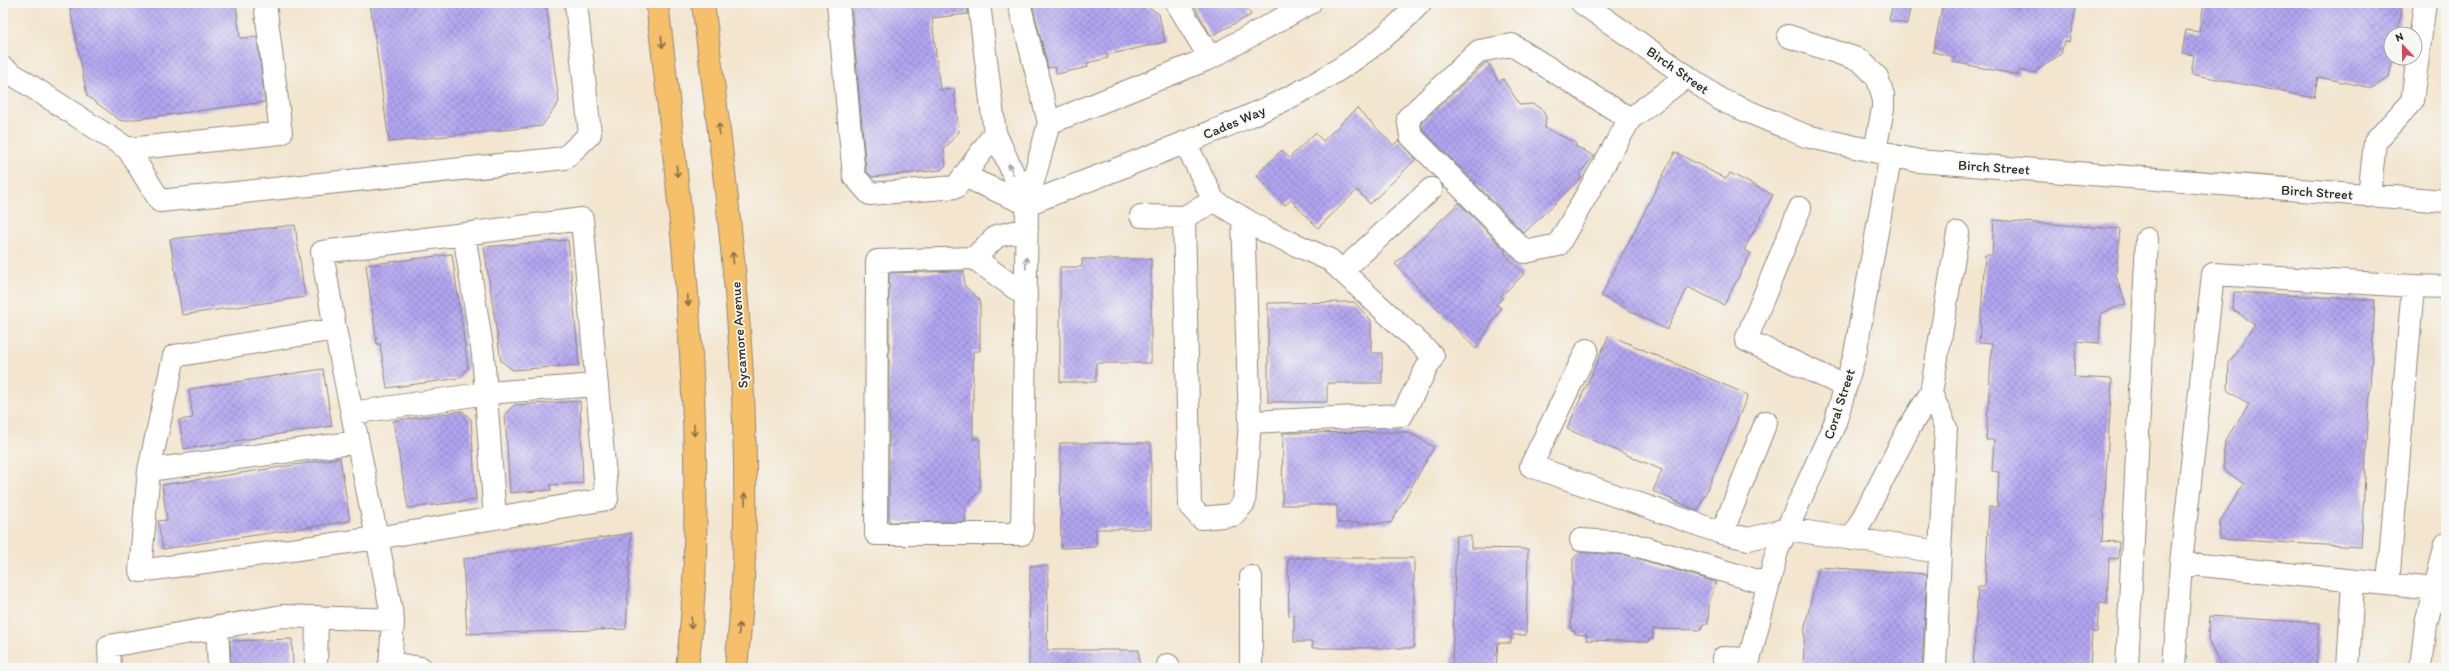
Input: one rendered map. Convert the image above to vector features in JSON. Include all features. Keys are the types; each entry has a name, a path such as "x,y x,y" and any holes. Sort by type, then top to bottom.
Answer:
{"main road":[{"path":"657,3 680,203 693,365 696,530 687,668"},
{"name":"Sycamore Avenue","path":"703,3 728,200 743,368 745,528 736,668"}],"street":[{"path":"128,149 281,133 265,3"},
{"path":"3,68 128,149 160,201 565,158 590,134 576,3"},
{"path":"838,3 854,176 870,194 956,187 995,133"},
{"path":"979,3 995,133 1027,204"},
{"path":"1019,3 1049,123 1027,204 1026,296 1022,534 876,534 877,261 974,258 1026,296"},
{"path":"1177,3 1210,58"},
{"path":"1049,123 1210,58 1310,3"},
{"name":"Cades Way","path":"1027,204 1247,118 1320,83 1368,50 1420,3"},
{"name":"Birch Street","path":"1582,3 1721,100 1806,136 1918,161 2446,201"},
{"path":"2369,196 2375,142 2412,101 2425,3"},
{"name":"Coral Street","path":"1748,664 1777,551 1835,423 1855,354 1883,153 1883,95 1877,77 1860,60 1788,36"},
{"path":"1630,119 1512,45 1479,51 1408,118 1410,136 1524,252 1558,245 1630,119 1687,76"},
{"path":"1185,142 1214,201 1263,230 1330,260 1433,356 1402,415 1250,422"},
{"path":"964,176 1027,204"},
{"path":"1342,271 1431,188"},
{"path":"1141,216 1184,217 1214,201"},
{"path":"1800,208 1746,340 1845,386"},
{"path":"1184,217 1190,506 1200,518 1233,515 1244,503 1250,422 1243,218"},
{"path":"335,329 174,356 149,470 140,571 377,538 607,499 582,219 322,252 335,329 358,442 377,538 393,620 390,666 421,668"},
{"path":"974,258 997,236 1027,229"},
{"path":"1852,539 1909,428 1931,393 1958,233"},
{"path":"464,234 487,393 495,518"},
{"path":"2127,668 2147,239"},
{"path":"2174,668 2181,564 2213,274 2446,287"},
{"path":"2388,584 2413,286"},
{"path":"1587,350 1531,466 1722,533 1749,538 1787,529 1940,552"},
{"path":"352,413 487,393 597,385"},
{"path":"1931,393 1946,428 1934,668"},
{"path":"1722,533 1766,422"},
{"path":"149,470 358,442"},
{"path":"1581,540 1628,543 1768,584"},
{"path":"2421,668 2426,624 2446,544"},
{"path":"2181,564 2435,589"},
{"path":"1251,576 1251,668"},
{"path":"2348,668 2353,582"},
{"path":"110,668 109,646 217,627 284,616 393,620"},
{"path":"316,668 317,617"},
{"path":"217,627 219,668"},
{"path":"1723,658 1748,664"}],"building":[{"path":"69,3 236,3 240,38 257,37 265,102 121,121 87,96"},
{"path":"370,3 546,3 559,102 542,126 389,142"},
{"path":"851,3 967,3 968,14 932,18 940,90 954,89 959,132 944,149 946,165 941,170 872,177 866,171"},
{"path":"1032,3 1142,3 1159,14 1165,42 1107,55 1108,58 1087,63 1088,67 1057,74 1055,67 1048,68"},
{"path":"1193,3 1244,3 1251,15 1211,36"},
{"path":"1893,3 1911,3 1907,24 1889,20"},
{"path":"1943,3 2077,3 2069,42 2064,41 2061,54 2033,73 2019,70 2018,75 1953,62 1955,57 1933,52"},
{"path":"2204,3 2403,3 2399,26 2383,26 2383,66 2391,66 2389,77 2372,88 2318,77 2314,98 2191,74 2194,55 2182,53 2186,30 2199,32"},
{"path":"1487,62 1499,82 1503,79 1520,105 1533,104 1541,108 1546,117 1545,128 1576,143 1575,146 1594,156 1579,174 1582,177 1524,233 1423,130 1421,123"},
{"path":"1357,108 1393,145 1399,140 1416,159 1370,204 1357,190 1318,228 1291,200 1285,205 1256,175 1282,150 1289,158 1315,133 1323,141"},
{"path":"1675,152 1726,179 1730,173 1773,195 1744,250 1751,253 1724,305 1688,287 1667,330 1601,296"},
{"path":"1459,203 1506,251 1504,253 1524,274 1501,296 1503,298 1496,304 1501,308 1476,349 1395,264"},
{"path":"1994,220 2120,229 2116,276 2126,304 2101,313 2099,343 2076,341 2074,377 2112,379 2102,541 2119,542 2118,559 2109,558 2107,604 2099,603 2097,632 2092,632 2090,668 1973,668 1978,587 1985,587 1989,507 1997,507 1999,472 1992,471 1994,440 1986,440 1992,344 1979,343 1985,255 1992,255"},
{"path":"295,225 305,297 182,315 170,239"},
{"path":"568,240 579,365 513,370 501,361 484,247"},
{"path":"452,254 468,368 460,378 387,388 380,344 377,344 366,265"},
{"path":"1082,259 1151,259 1151,363 1096,363 1096,382 1060,382 1060,267 1082,267"},
{"path":"964,271 964,285 980,300 980,351 973,351 973,439 980,439 980,491 965,506 965,522 889,522 889,273"},
{"path":"2234,292 2375,300 2361,547 2219,539 2220,521 2244,484 2223,469 2225,441 2249,404 2228,391 2229,362 2255,324 2233,310"},
{"path":"1354,302 1371,320 1371,353 1382,353 1382,383 1327,383 1327,402 1268,402 1268,303"},
{"path":"1609,335 1748,395 1698,511 1653,491 1662,470 1567,429"},
{"path":"323,369 332,426 184,449 179,420 193,418 189,389"},
{"path":"580,401 583,483 550,485 551,490 510,493 505,414 514,405"},
{"path":"462,411 471,419 476,500 408,508 393,421"},
{"path":"1408,432 1434,447 1391,523 1337,523 1337,505 1282,505 1283,433"},
{"path":"1060,443 1151,443 1151,529 1096,529 1096,547 1061,548"},
{"path":"340,458 350,521 163,549 158,521 167,520 162,485"},
{"path":"631,533 626,629 467,634 463,559"},
{"path":"1456,536 1471,536 1471,548 1528,549 1526,635 1511,635 1511,643 1498,643 1496,668 1452,668"},
{"path":"1580,552 1626,555 1716,582 1709,604 1708,624 1703,624 1701,630 1653,629 1653,639 1649,639 1649,642 1586,640 1587,635 1575,634 1575,631 1571,631 1573,559"},
{"path":"1288,558 1414,558 1414,648 1312,648 1313,642 1294,642 1294,615 1289,616"},
{"path":"1030,566 1048,566 1047,650 1139,650 1139,668 1029,668"},
{"path":"1819,567 1927,574 1922,668 1803,668 1805,626"},
{"path":"2210,616 2319,623 2316,668 2222,668 2208,640"},
{"path":"292,639 293,668 231,668 230,641"}]}
